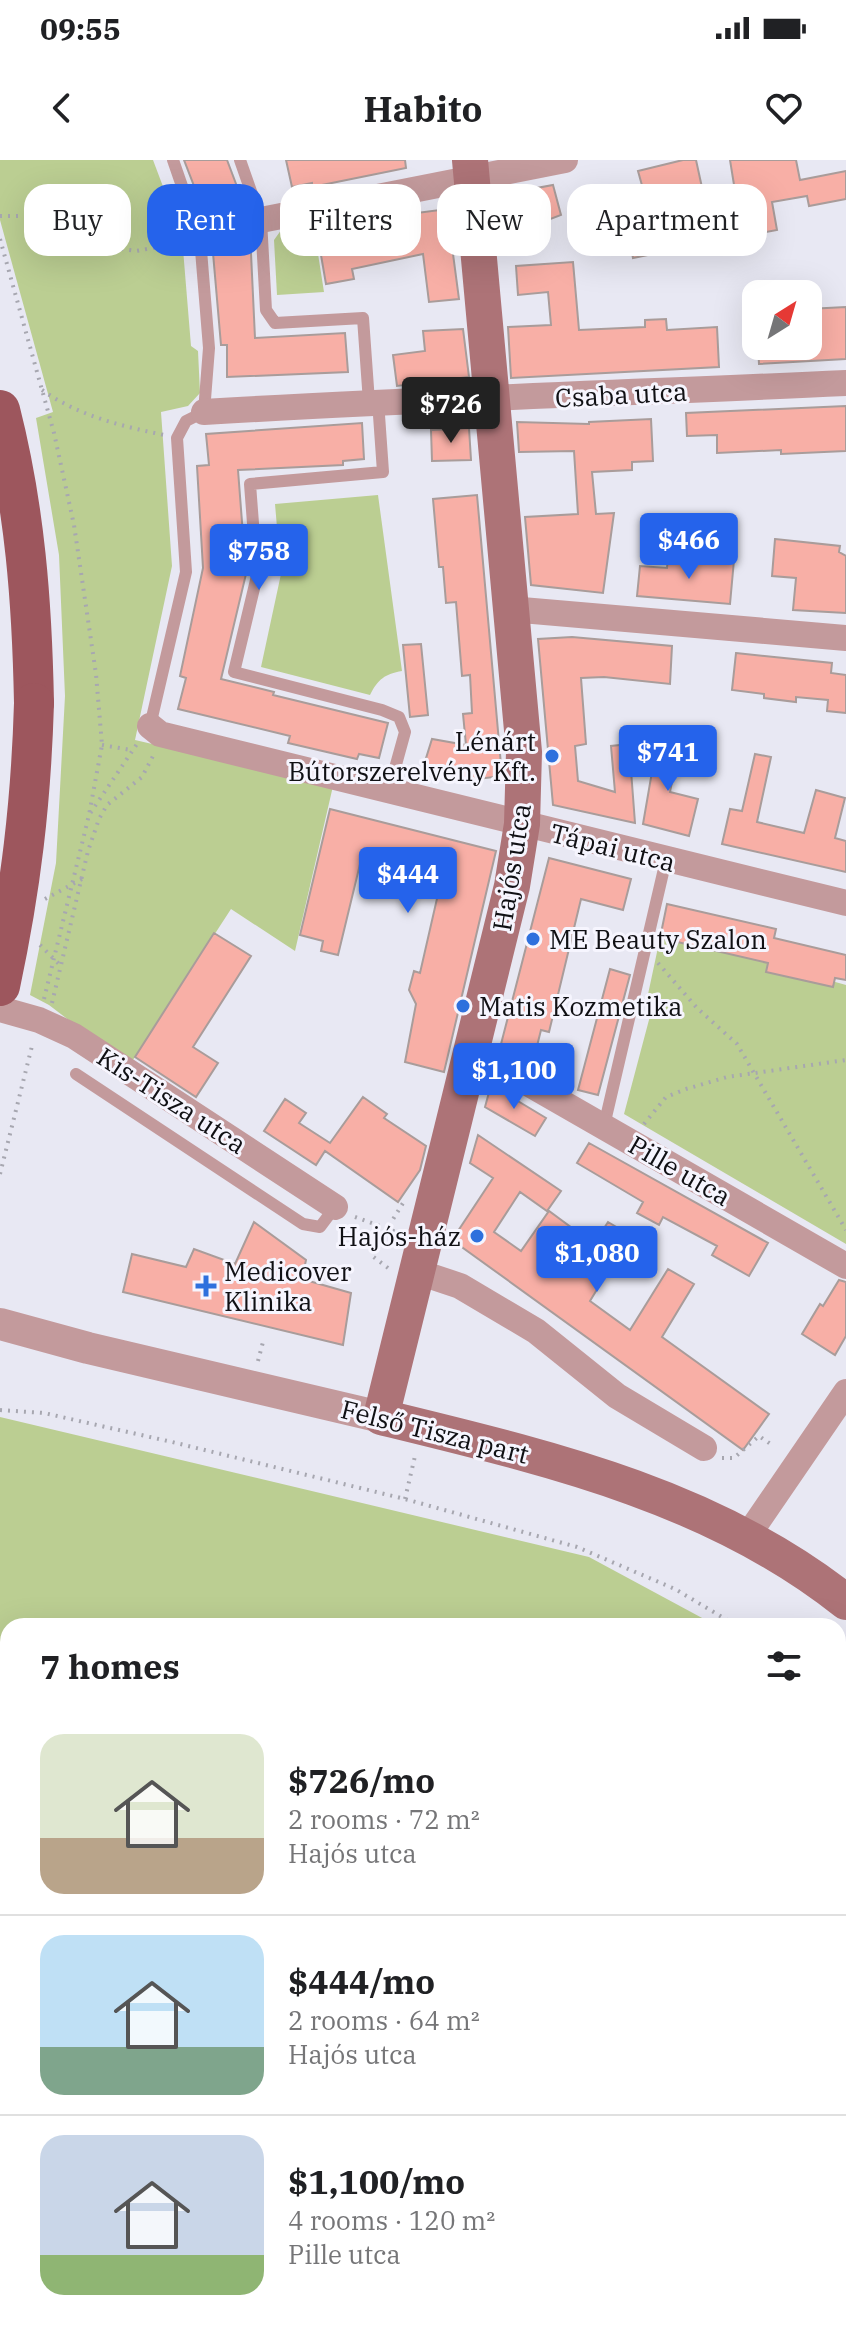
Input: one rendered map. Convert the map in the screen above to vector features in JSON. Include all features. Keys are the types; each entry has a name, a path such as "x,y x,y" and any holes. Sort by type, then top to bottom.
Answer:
{"main road":[{"name":"Hajós utca","path":"381,1417 408,1273 472,1051 512,886 522,824 524,752 471,170"},
{"path":"0,410 12,458 28,566 34,703 24,860 0,986"},
{"name":"Felső Tisza part","path":"381,1417 596,1474 701,1513 808,1573 846,1602"}],"street":[{"path":"264,219 471,170 565,160"},
{"name":"Csaba utca","path":"204,412 846,383"},
{"path":"510,609 846,638"},
{"name":"Tápai utca","path":"155,730 846,903"},
{"name":"Kis-Tisza utca","path":"0,1009 43,1022 118,1064 335,1207"},
{"name":"Pille utca","path":"472,1051 846,1266"},
{"path":"408,1273 460,1286 536,1331 617,1396 704,1448"},
{"name":"Felső Tisza part","path":"0,1324 88,1348 381,1417"},
{"path":"746,1538 846,1392"}],"lane":[{"path":"173,160 181,184"},
{"path":"240,160 248,184"},
{"path":"155,730 186,572 177,438 186,421 204,412 209,348 201,256"},
{"path":"263,256 266,310 275,323 363,318 383,472 250,484 257,576 234,672 399,717 405,732 389,790"},
{"path":"604,1126 666,860"},
{"path":"76,1074 303,1224 320,1227 335,1207"}],"path":[{"path":"0,216 33,216 67,228 98,245 147,250"},
{"path":"0,239 54,433 74,525 96,674 102,745 43,1022"},
{"path":"40,389 79,412 117,425 177,438"},
{"path":"89,815 131,750 155,730"},
{"path":"0,1174 99,819 107,805 149,768 155,730"},
{"path":"102,745 131,750"},
{"path":"646,949 697,1008 737,1044 846,1230"},
{"path":"630,1141 666,1097 727,1077 846,1060"},
{"path":"335,1207 387,1230"},
{"path":"399,1210 371,1255 408,1273"},
{"path":"258,1361 263,1342"},
{"path":"0,1410 44,1413 405,1499 577,1547 675,1589 724,1618"},
{"path":"704,1448 724,1460 744,1452 759,1436 772,1445"},
{"path":"405,1499 415,1456"}],"green space":[{"path":"0,160 153,160 162,184 147,184 147,256 184,256 191,346 198,351 200,393 188,406 161,412 172,566 135,740 333,786 295,951 231,909 129,1066 49,1005 30,995 56,863 65,696 59,555 36,418 53,412 0,220"},
{"path":"280,232 280,256 318,256 324,292 277,295 274,240"},
{"path":"378,495 402,671 383,678 370,695 261,667 281,574 275,504"},
{"path":"660,938 846,985 846,1244 624,1114 654,1001 647,999"},
{"path":"0,1417 589,1557 702,1618 0,1618"}],"building":[{"path":"184,160 227,160 236,184 193,184"},
{"path":"286,160 405,160 406,168 327,184 291,184"},
{"path":"683,160 696,160 701,184 642,184 638,171"},
{"path":"730,160 796,160 800,180 846,171 846,199 809,206 807,196 772,202 777,230 767,232 767,184 734,184"},
{"path":"551,185 561,215 551,219"},
{"path":"437,210 437,256 453,256 459,299 429,302 421,254 421,212"},
{"path":"213,256 251,256 255,338 345,333 348,372 227,377 227,345 221,345"},
{"path":"321,256 414,256 352,269 354,279 326,284"},
{"path":"573,262 579,330 645,327 645,320 666,319 667,330 717,327 719,367 511,378 508,327 551,325 548,292 518,295 516,266"},
{"path":"846,307 846,359 759,364 759,360 822,360 822,308"},
{"path":"463,329 469,377 397,386 393,355 425,351 423,331"},
{"path":"846,406 846,451 717,453 717,435 687,436 686,413"},
{"path":"651,419 653,461 632,462 632,470 592,472 596,514 614,513 603,593 531,585 525,517 578,514 574,451 519,452 517,422 589,424"},
{"path":"362,423 364,459 343,461 343,465 238,470 246,574 221,679 388,723 379,758 359,754 357,759 288,743 290,736 178,709 186,678 180,676 203,568 197,466 209,465 206,434"},
{"path":"469,428 471,460 432,461 431,430"},
{"path":"477,495 502,776 462,781 422,771 432,739 466,745 463,714 472,713 470,675 462,676 456,602 446,603 443,567 439,567 433,499"},
{"path":"775,539 840,546 839,552 846,556 846,613 793,610 796,578 772,576"},
{"path":"701,557 734,560 730,604 637,596 640,566 667,568 668,558 701,561"},
{"path":"572,637 672,646 670,684 604,677 581,678 586,744 575,746 578,781 615,792 611,746 629,744 635,823 553,805 538,639"},
{"path":"421,644 428,715 410,717 403,645"},
{"path":"736,653 832,663 831,673 846,675 846,713 827,711 828,700 796,697 796,702 732,690"},
{"path":"658,737 680,741 670,792 698,799 689,836 643,824"},
{"path":"755,754 771,757 757,822 804,833 816,790 845,798 835,838 846,841 846,872 722,844 730,809 742,811"},
{"path":"330,809 496,851 444,1072 405,1062 416,1004 409,990 414,971 420,973 444,868 400,857 397,869 361,860 338,955 321,951 323,941 300,935"},
{"path":"549,858 631,879 623,910 581,899 549,1032 541,1030 532,1066 500,1048"},
{"path":"667,904 776,929 774,938 846,955 846,980 835,978 833,987 766,972 768,963 660,938"},
{"path":"214,933 251,956 193,1047 218,1063 196,1097 135,1057"},
{"path":"610,969 630,975 598,1095 578,1090"},
{"path":"491,1085 546,1118 535,1136 485,1107"},
{"path":"363,1097 387,1114 384,1118 426,1146 420,1170 398,1202 325,1151 316,1165 264,1131 285,1099 306,1113 299,1123 330,1143"},
{"path":"478,1135 561,1191 547,1211 520,1192 494,1232 521,1251 549,1211 583,1236 597,1239 608,1222 630,1235 590,1301 630,1330 668,1269 694,1284 662,1337 769,1414 743,1450 452,1240 493,1178 470,1163"},
{"path":"589,1143 768,1243 749,1276 712,1255 717,1246 663,1217 659,1225 637,1213 643,1202 577,1163"},
{"path":"254,1222 306,1260 302,1279 351,1293 343,1345 123,1292 132,1254 186,1267 194,1249 235,1264"},
{"path":"839,1280 846,1282 846,1336 835,1355 802,1334"}],"place":[{"name":"Lénárt Bútorszerelvény Kft.","path":"552,756"},
{"name":"ME Beauty Szalon","path":"533,939"},
{"name":"Matis Kozmetika","path":"463,1006"},
{"name":"Hajós-ház","path":"477,1236"},
{"name":"Medicover Klinika","path":"206,1286"}]}
